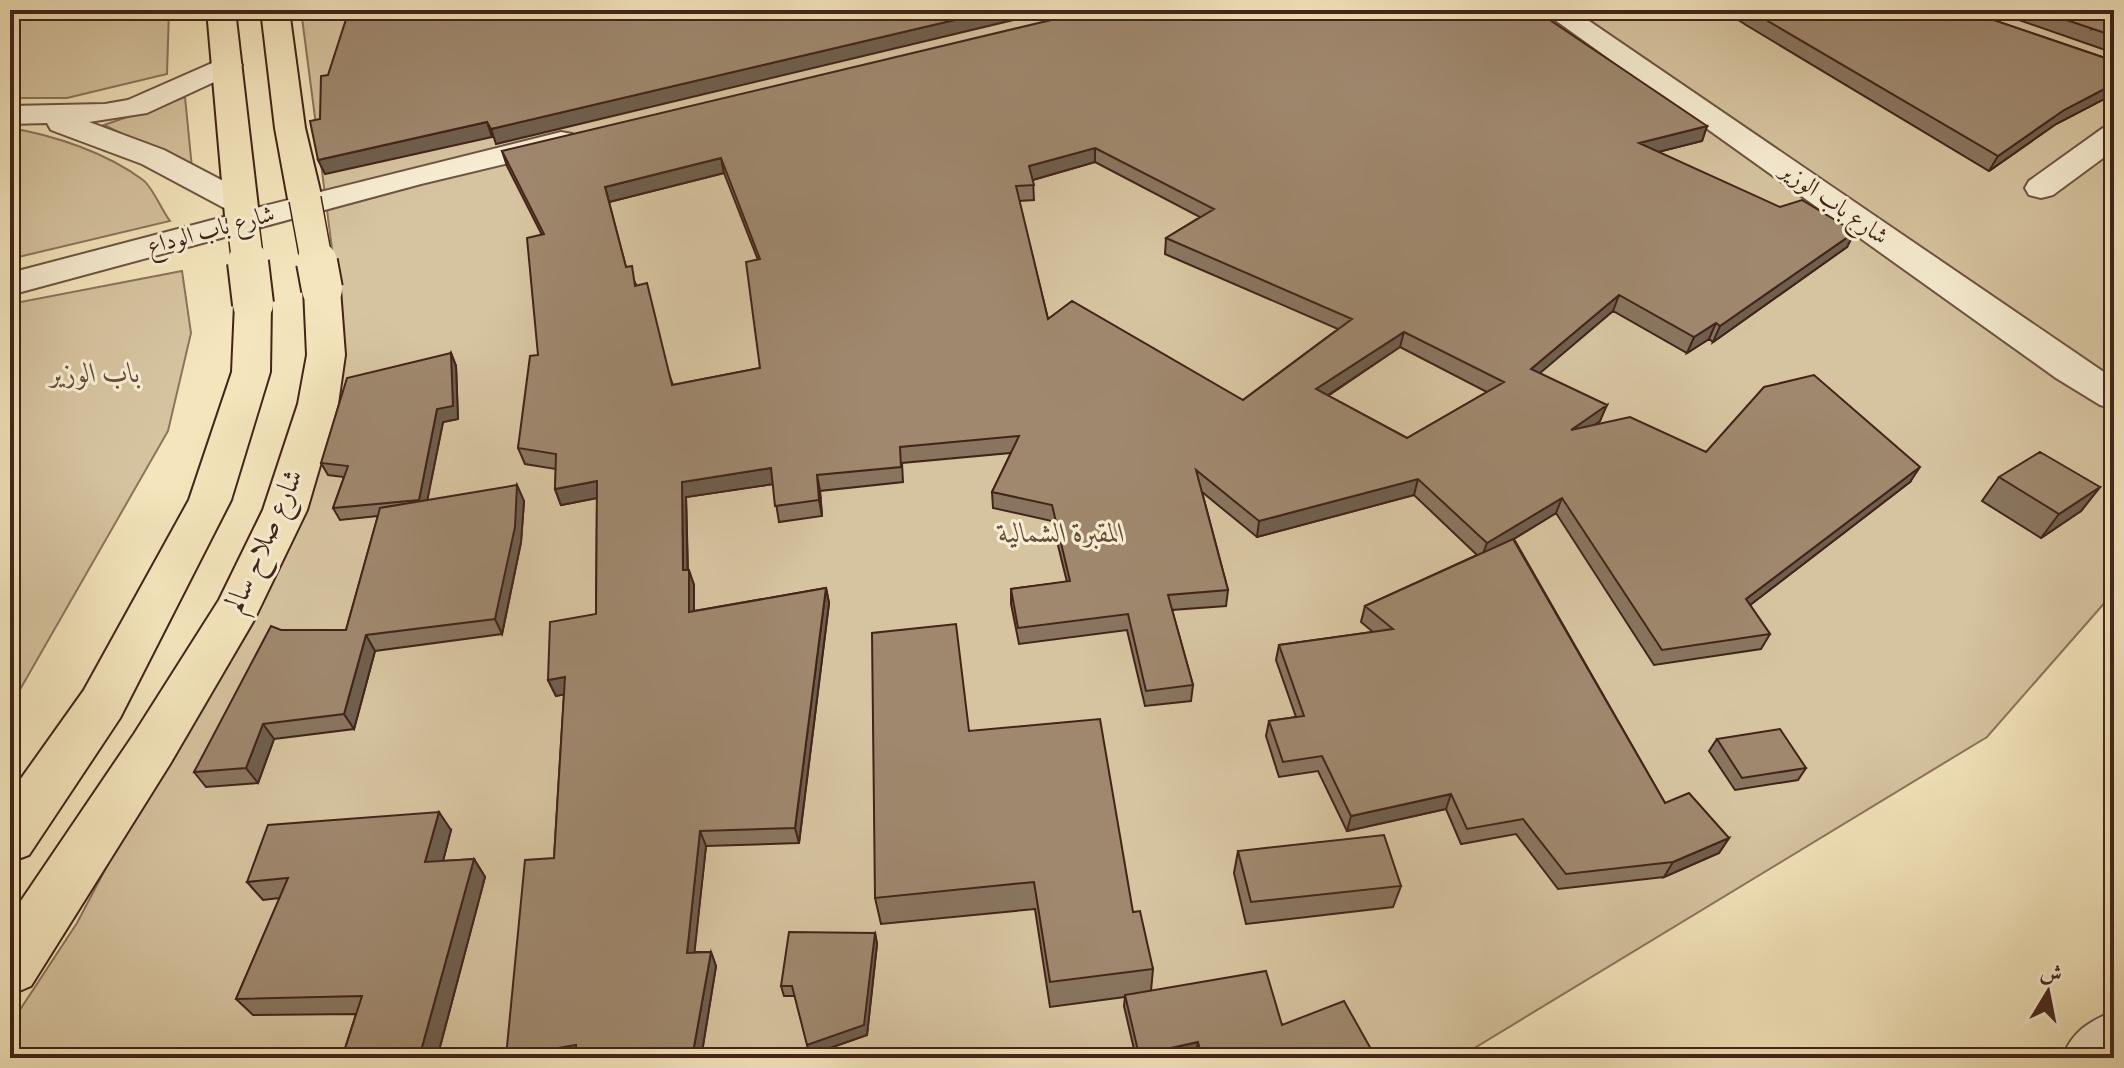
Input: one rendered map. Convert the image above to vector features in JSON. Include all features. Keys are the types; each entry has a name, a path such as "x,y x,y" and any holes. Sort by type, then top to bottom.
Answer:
{"highway":[{"path":"10,838 102,704 210,500 251,372 253,304 221,10"},
{"name":"شارع صلاح سالم","path":"10,967 224,632 285,510 318,404 324,368 322,289 290,128 275,10"}],"street":[{"name":"شارع باب الوزير","path":"1555,10 2070,369 2114,396"},
{"path":"23,115 105,113 136,107 228,65"},
{"path":"23,115 122,144 241,210"},
{"path":"2041,188 2114,135"},
{"name":"شارع باب الوداع","path":"10,284 412,177 581,137"},
{"path":"2092,1058 2114,1041"}],"green space":[{"path":"10,10 169,10 167,74 67,98 10,98"},
{"name":"المقبرة الشمالية","path":"301,10 2114,10 2114,592 1987,737 1458,1058 10,1058 10,1025 77,923 227,638 337,287"},
{"path":"185,97 192,168 104,125"},
{"path":"10,128 80,146 129,170 146,183 170,221 10,259"},
{"name":"باب الوزير","path":"182,271 191,333 168,431 10,707 10,304"}],"building":[{"path":"349,10 997,10 491,129 487,122 318,160 310,121 320,119 321,76 328,75"},
{"path":"1093,10 1535,10 1707,126 1639,143 1780,207 1802,200 1855,232 1720,326 1716,323 1694,337 1619,295 1531,369 1607,405 1571,430 1630,417 1706,452 1764,387 1814,375 1920,467 1746,599 1770,634 1662,650 1562,498 1487,543 1418,479 1259,521 1196,470 1228,590 1168,595 1193,685 1146,691 1128,614 1018,628 1011,589 1070,581 1052,505 992,492 1019,436 900,447 901,467 817,475 819,500 775,506 771,468 682,482 683,570 689,570 689,612 826,588 795,828 700,831 687,953 711,952 692,1058 576,1058 576,1045 506,1057 525,860 554,858 565,677 548,680 550,622 596,614 597,481 555,489 556,454 518,448 530,356 538,355 527,238 544,234 502,151","holes":["1095,148 1214,209 1166,238 1352,319 1243,400 1072,301 1048,319 1016,186 1034,185 1029,166","721,158 760,259 746,262 760,368 672,385 647,283 635,286 632,266 626,267 605,187","1404,332 1504,382 1407,438 1316,389"]},
{"path":"1749,10 1964,10 2114,61 2114,84 2064,110 1998,156"},
{"path":"2037,10 2112,10 2100,16 2114,21 2114,36"},
{"path":"451,353 453,406 437,409 419,500 333,508 348,466 321,463 347,378"},
{"path":"2040,452 2100,487 2059,514 1999,477"},
{"path":"517,485 515,527 495,619 366,635 344,714 263,724 246,768 194,772 271,626 281,630 346,630 380,508"},
{"path":"1513,539 1665,803 1689,793 1729,838 1673,862 1566,874 1523,819 1467,829 1451,794 1351,816 1322,756 1283,762 1269,721 1304,716 1279,645 1393,629 1365,606"},
{"path":"956,624 969,731 1100,719 1133,912 1140,911 1153,969 1050,982 1034,882 875,898 872,633"},
{"path":"1780,729 1806,768 1742,778 1717,739"},
{"path":"439,812 425,862 474,859 419,1058 342,1058 362,996 236,999 288,878 247,882 268,825"},
{"path":"1384,835 1401,886 1251,902 1238,851"},
{"path":"789,932 875,933 864,1025 807,1045 792,986 781,986"},
{"path":"1266,971 1282,1025 1344,1001 1376,1058 1202,1058 1198,1042 1139,1055 1125,995"}]}
